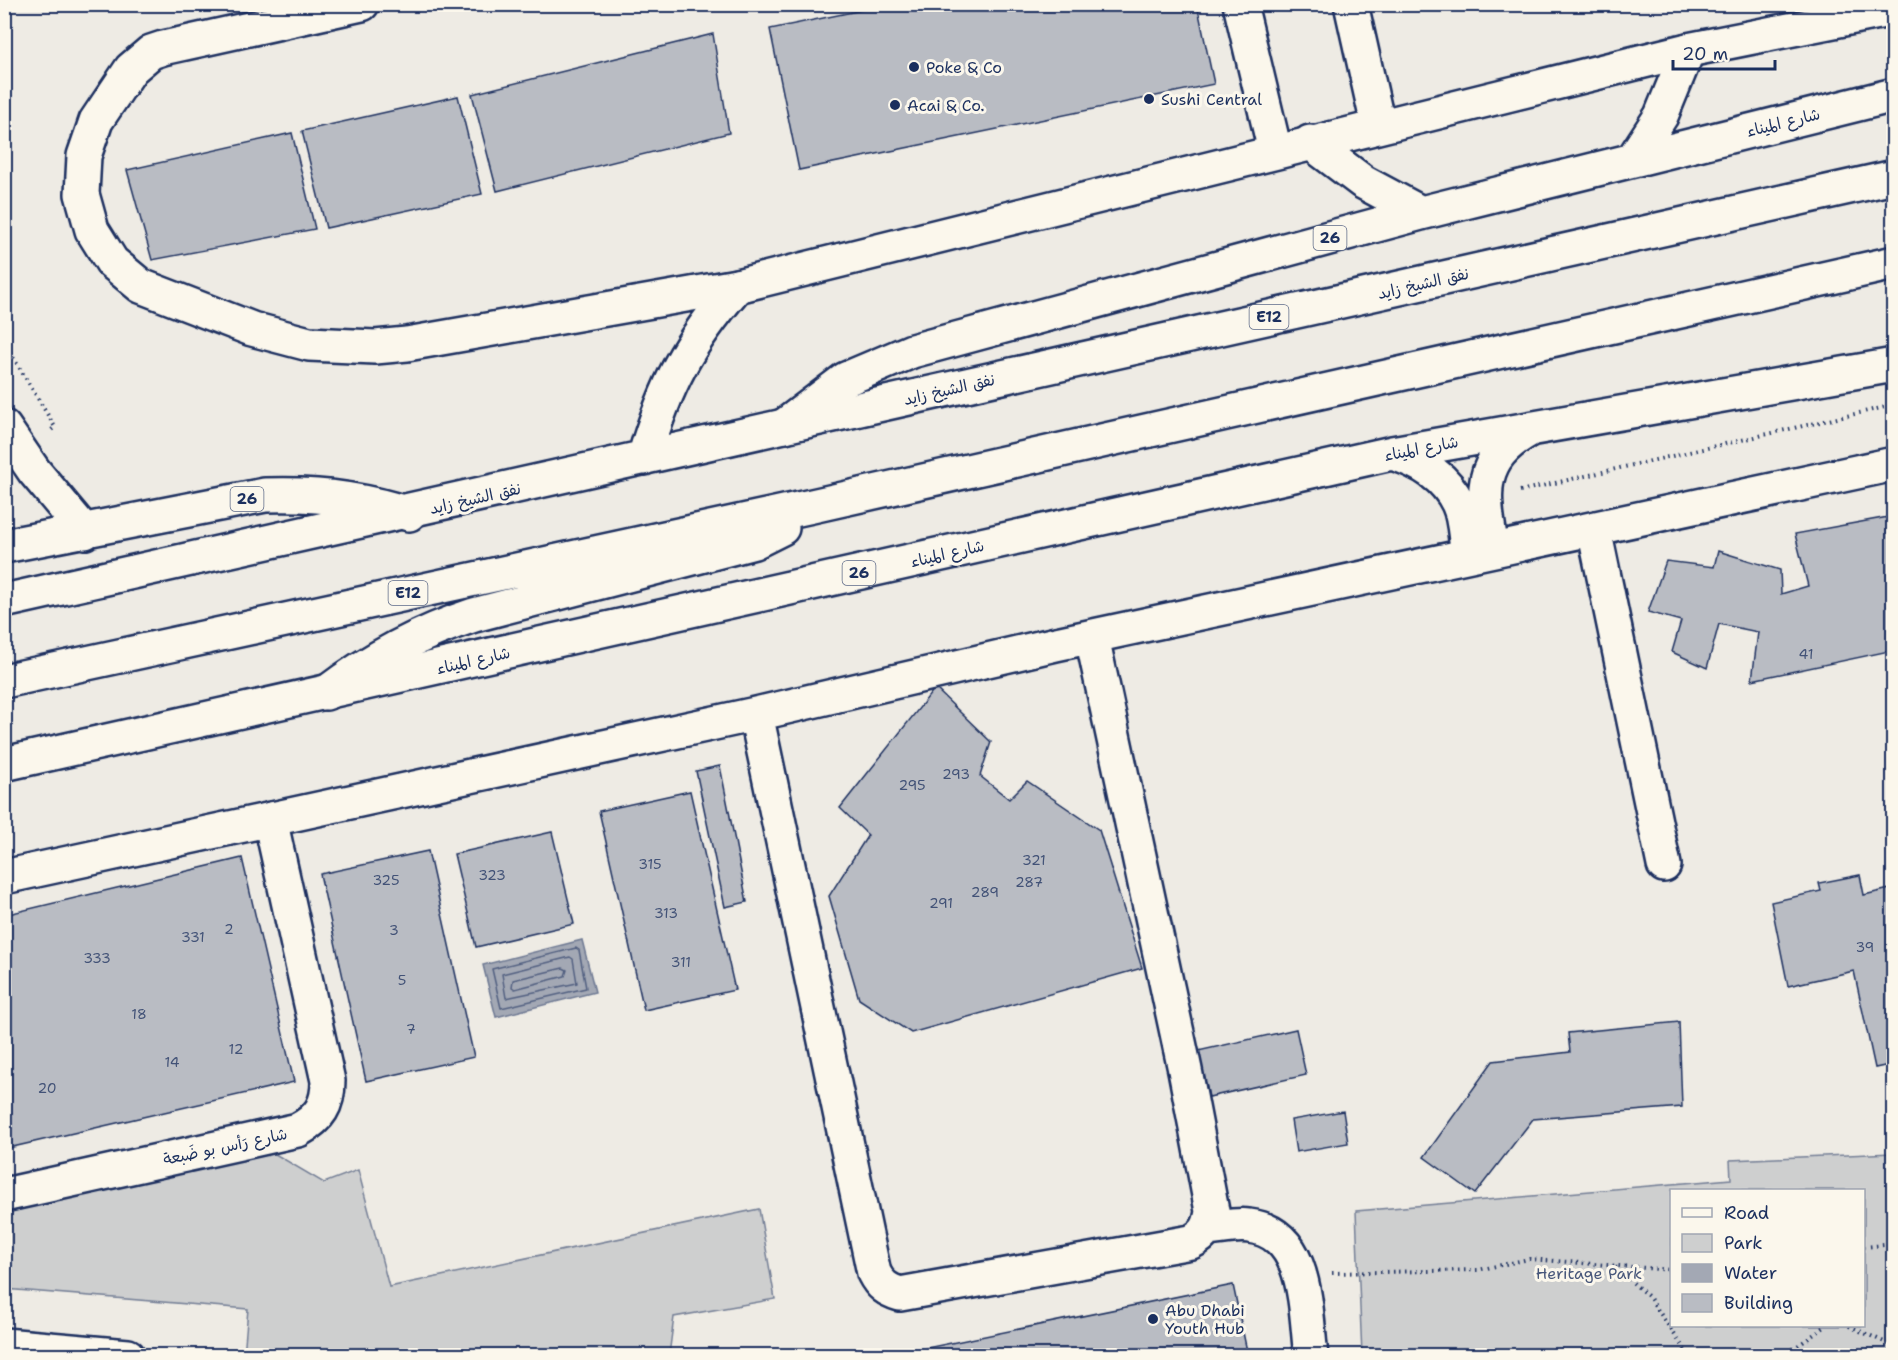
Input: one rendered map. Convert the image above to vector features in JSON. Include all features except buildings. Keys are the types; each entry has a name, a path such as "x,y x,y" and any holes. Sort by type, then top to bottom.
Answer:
{"main road":[{"path":"362,4 164,48 140,60 96,121 84,156 82,194 92,231 112,262 141,286 280,338 341,347 407,345 737,286 1378,125 1688,50 1893,9"},
{"path":"1240,4 1275,151"},
{"path":"1351,4 1378,125"},
{"path":"1633,159 1661,116 1688,50"},
{"name":"شارع الميناء","path":"784,426 846,379 912,351 1421,213 1893,95"},
{"path":"1310,142 1363,182 1421,213"},
{"name":"نفق الشيخ زايد","path":"4,601 410,514 784,426 1893,177"},
{"name":"E12","path":"4,681 812,506 1893,263"},
{"path":"644,458 658,410 678,365 705,323 737,286"},
{"name":"شارع الميناء","path":"4,764 1392,453 1534,427 1719,398 1893,365"},
{"path":"4,427 34,471 85,532"},
{"path":"1480,551 1483,499 1487,476 1497,456 1513,439 1534,427"},
{"path":"1392,453 1413,459 1448,486 1459,504 1480,551"},
{"path":"4,877 756,714 1480,551 1594,529 1893,464"},
{"name":"26","path":"4,546 265,495 338,496 374,502 410,514"},
{"path":"326,693 360,667 434,628 474,615 754,542 793,521 812,506"},
{"path":"1594,529 1664,865"},
{"path":"1092,637 1185,1070 1212,1211 1208,1229"},
{"path":"756,714 874,1274 878,1281 884,1287 900,1294 1191,1242 1208,1229 1248,1226 1274,1235 1286,1246 1300,1274 1311,1356"},
{"name":"شارع رَأس بو ضَبعة","path":"4,1195 298,1130 312,1122 322,1111 328,1096 328,1080 270,819"},
{"path":"4,1345 128,1356"}],"path":[{"path":"4,342 56,427 47,434"},
{"path":"1483,499 1893,405"},
{"path":"1865,1247 1893,1244"},
{"path":"1300,1274 1478,1270 1529,1259 1670,1270"},
{"path":"1614,1267 1649,1297 1689,1356"},
{"path":"1783,1356 1825,1327"},
{"path":"1852,1327 1893,1343 1892,1356"}],"green space":[{"path":"265,1148 324,1183 358,1170 389,1287 759,1209 775,1299 674,1317 669,1355 244,1355 248,1309 5,1289 4,1209"},
{"name":"Heritage Park","path":"1893,1153 1893,1355 1362,1355 1356,1211 1731,1179 1730,1160"}],"water":[{"path":"582,940 595,992 496,1017 483,965"}],"place":[{"name":"Poke & Co","path":"914,67"},
{"name":"Sushi Central","path":"1149,99"},
{"name":"Acai & Co.","path":"895,105"},
{"name":"Abu Dhabi Youth Hub","path":"1153,1319"}]}
